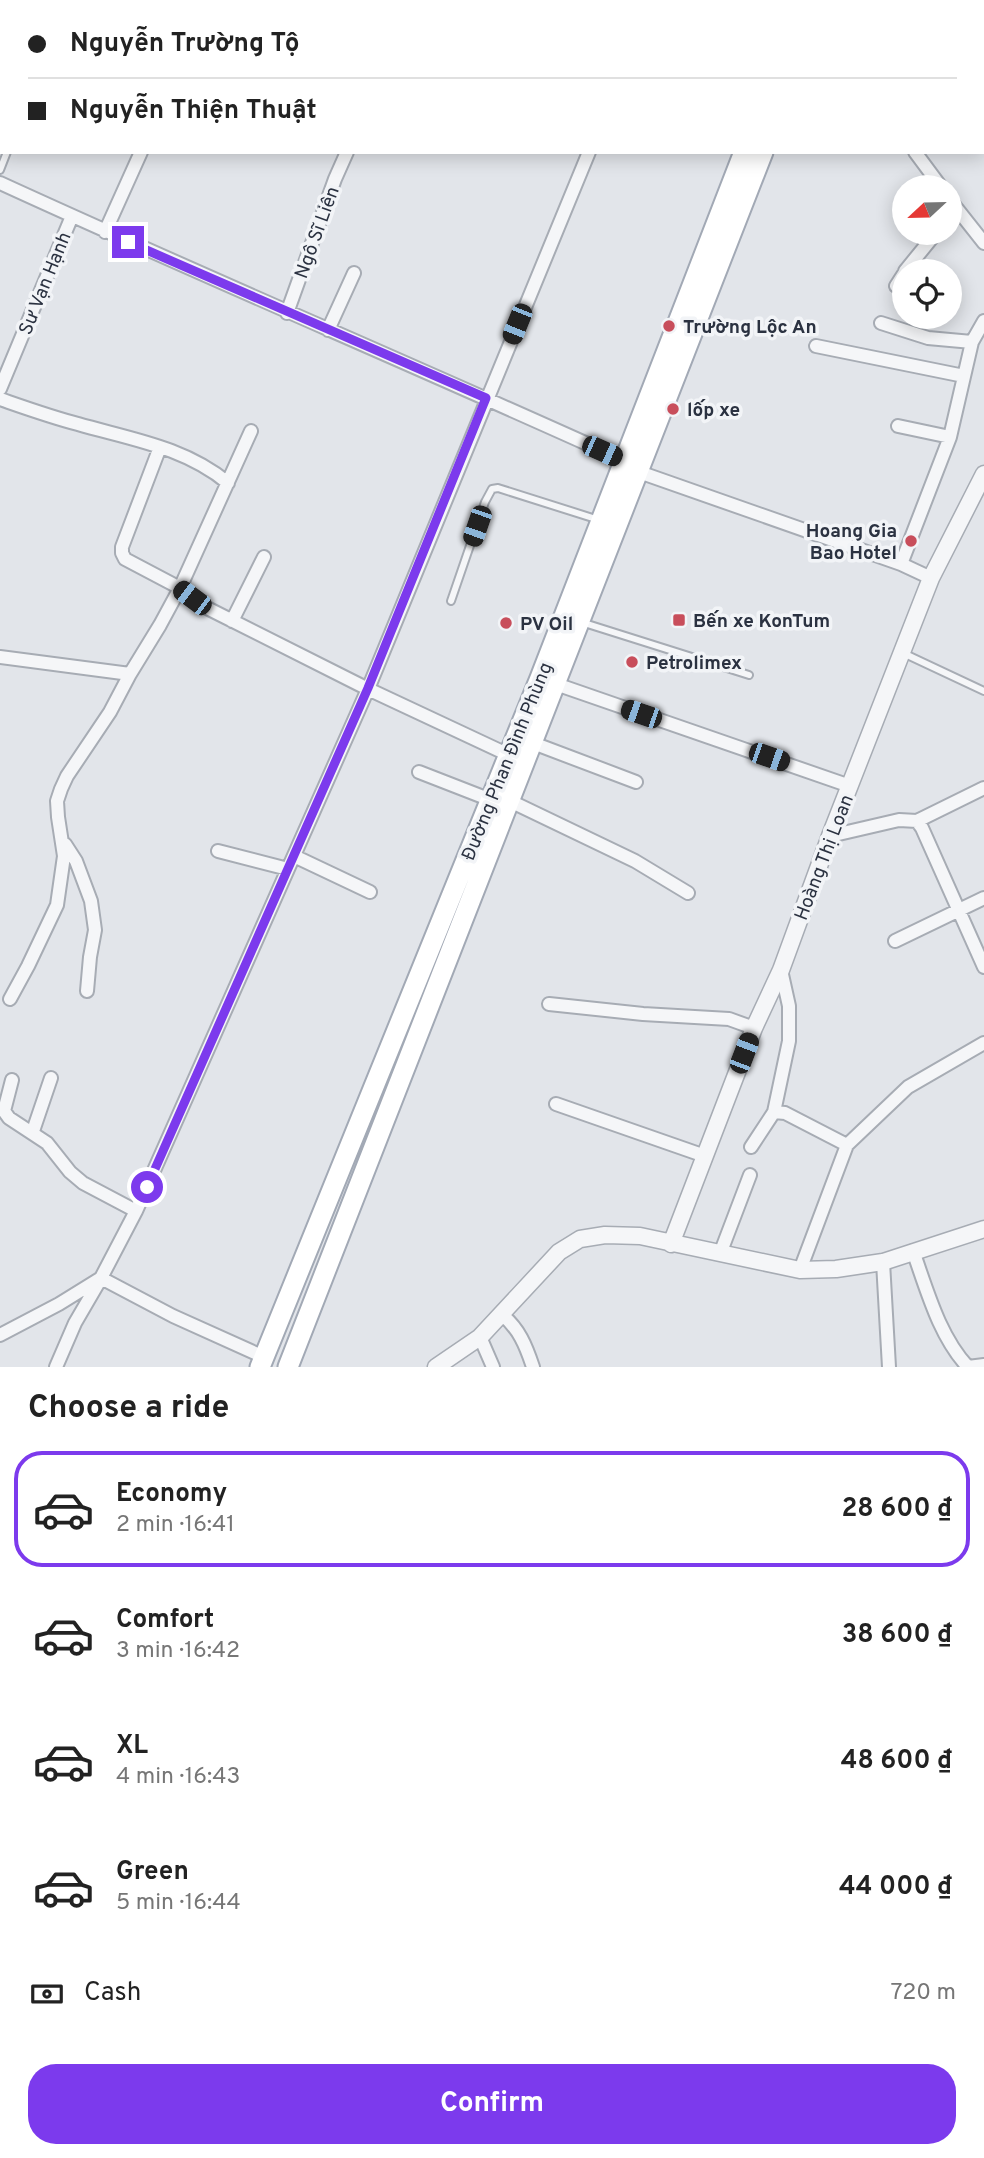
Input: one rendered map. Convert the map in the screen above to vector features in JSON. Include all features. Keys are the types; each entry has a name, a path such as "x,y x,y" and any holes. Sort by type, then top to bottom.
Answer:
{"main road":[{"name":"Đường Phan Đình Phùng","path":"572,618 601,521 632,467 743,154"},
{"name":"Đường Phan Đình Phùng","path":"288,1367 500,800 509,755 548,681 632,467 762,154"},
{"name":"Đường Phan Đình Phùng","path":"262,1362 500,800 533,743 548,681"}],"street":[{"path":"105,232 140,154"},
{"name":"Ngô Sĩ Liên","path":"287,313 345,154"},
{"path":"57,1367 75,1323 136,1212 368,688 588,154"},
{"path":"916,154 932,175"},
{"path":"0,183 287,313 486,398 632,467 901,564 932,578"},
{"name":"Sư Vạn Hạnh","path":"0,389 3,373 72,216"},
{"path":"962,219 984,243"},
{"path":"915,259 926,245"},
{"path":"328,330 354,273"},
{"path":"901,564 950,437 972,342 984,321"},
{"path":"881,323 928,338 972,342"},
{"path":"816,346 964,376"},
{"path":"0,399 56,418 160,447 192,459 228,483"},
{"path":"898,426 950,437"},
{"path":"9,999 29,966 57,905 64,856 57,802 61,789 110,712 180,588 251,431"},
{"path":"160,447 121,553 130,564 180,588 205,607 232,621 509,755"},
{"name":"Hoàng Thị Loan","path":"671,1244 754,1028 781,970 830,836 932,578 984,474"},
{"path":"232,621 264,557"},
{"path":"0,657 130,674"},
{"path":"548,681 850,786"},
{"path":"533,743 636,782"},
{"path":"419,772 500,800 635,861 688,893"},
{"path":"830,836 899,820 917,821 984,788"},
{"path":"917,821 984,967"},
{"path":"63,840 76,861 90,901 95,930 87,991"},
{"path":"218,851 288,869"},
{"path":"294,856 370,892"},
{"path":"895,941 984,898"},
{"path":"751,1147 774,1112 789,1041 789,1006 781,970"},
{"path":"549,1004 643,1014 729,1019 754,1028"},
{"path":"800,1270 847,1144 908,1087 984,1042"},
{"path":"33,1131 51,1078"},
{"path":"12,1080 4,1111 9,1118 33,1131 47,1143 70,1172 83,1183 136,1212"},
{"path":"556,1104 705,1156"},
{"path":"774,1112 785,1113 847,1144"},
{"path":"720,1254 750,1175"},
{"path":"436,1367 480,1337 559,1252 580,1239 605,1235 640,1236 800,1270 836,1269 883,1262 984,1229"},
{"path":"913,1251 934,1312 960,1358 968,1367 984,1365"},
{"path":"883,1262 889,1367"},
{"path":"101,1278 262,1362"},
{"path":"0,1335 101,1278"},
{"path":"501,1314 511,1321 524,1341 533,1367"},
{"path":"480,1337 493,1367"}],"lane":[{"path":"451,601 485,502 492,489 498,488 601,521"},
{"path":"572,618 749,675"},
{"path":"902,653 984,691"}],"place":[{"name":"Trường Lộc An","path":"669,326"},
{"name":"lốp xe","path":"673,409"},
{"name":"Hoang Gia Bao Hotel","path":"911,541"},
{"name":"Bến xe KonTum","path":"679,620"},
{"name":"PV Oil","path":"506,623"},
{"name":"Petrolimex","path":"632,662"}],"route":[{"path":"128,242 486,398 368,688 147,1187"}]}
